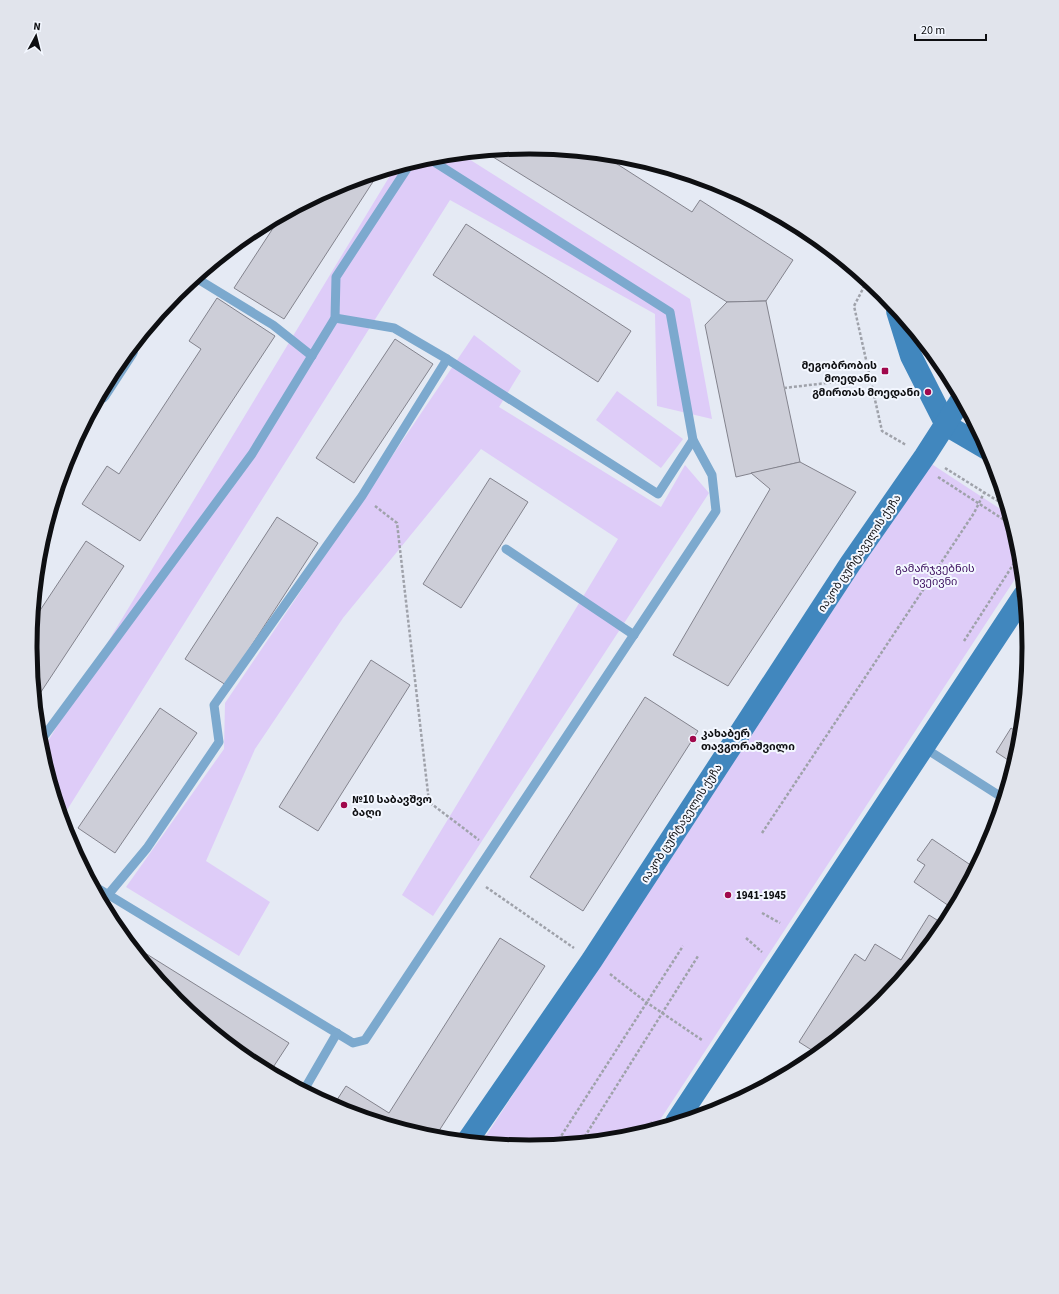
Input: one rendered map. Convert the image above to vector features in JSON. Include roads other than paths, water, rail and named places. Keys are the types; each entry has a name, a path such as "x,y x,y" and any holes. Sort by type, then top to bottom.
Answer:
{"main road":[{"path":"901,323 911,356 946,425 978,444"},
{"path":"946,425 958,405"},
{"name":"იაკობ ცურტაველის ქუჩა","path":"471,1136 592,960 850,564 946,425"},
{"path":"680,1115 1020,601"}],"lane":[{"path":"107,899 353,1043 366,1040 716,511 712,476 693,440 670,312 437,163"},
{"path":"45,735 252,454 334,318 336,277 406,170"},
{"path":"201,281 273,325 312,356"},
{"path":"334,318 394,328 447,359 658,494 693,440"},
{"path":"106,897 147,848 218,742 214,705 362,496 447,359"},
{"path":"506,549 634,635"},
{"path":"923,747 999,795"},
{"path":"306,1086 337,1033"}],"place":[{"name":"მეგობრობის მოედანი","path":"885,371"},
{"name":"გმირთას მოედანი","path":"928,392"},
{"name":"კახაბერ თავგორაშვილი","path":"693,739"},
{"name":"№10 საბავშვო ბაღი","path":"344,805"},
{"name":"1941-1945","path":"728,895"}],"park label":[{"name":"გამარჯვებნის ხვეივნი","path":"935,574"}]}
